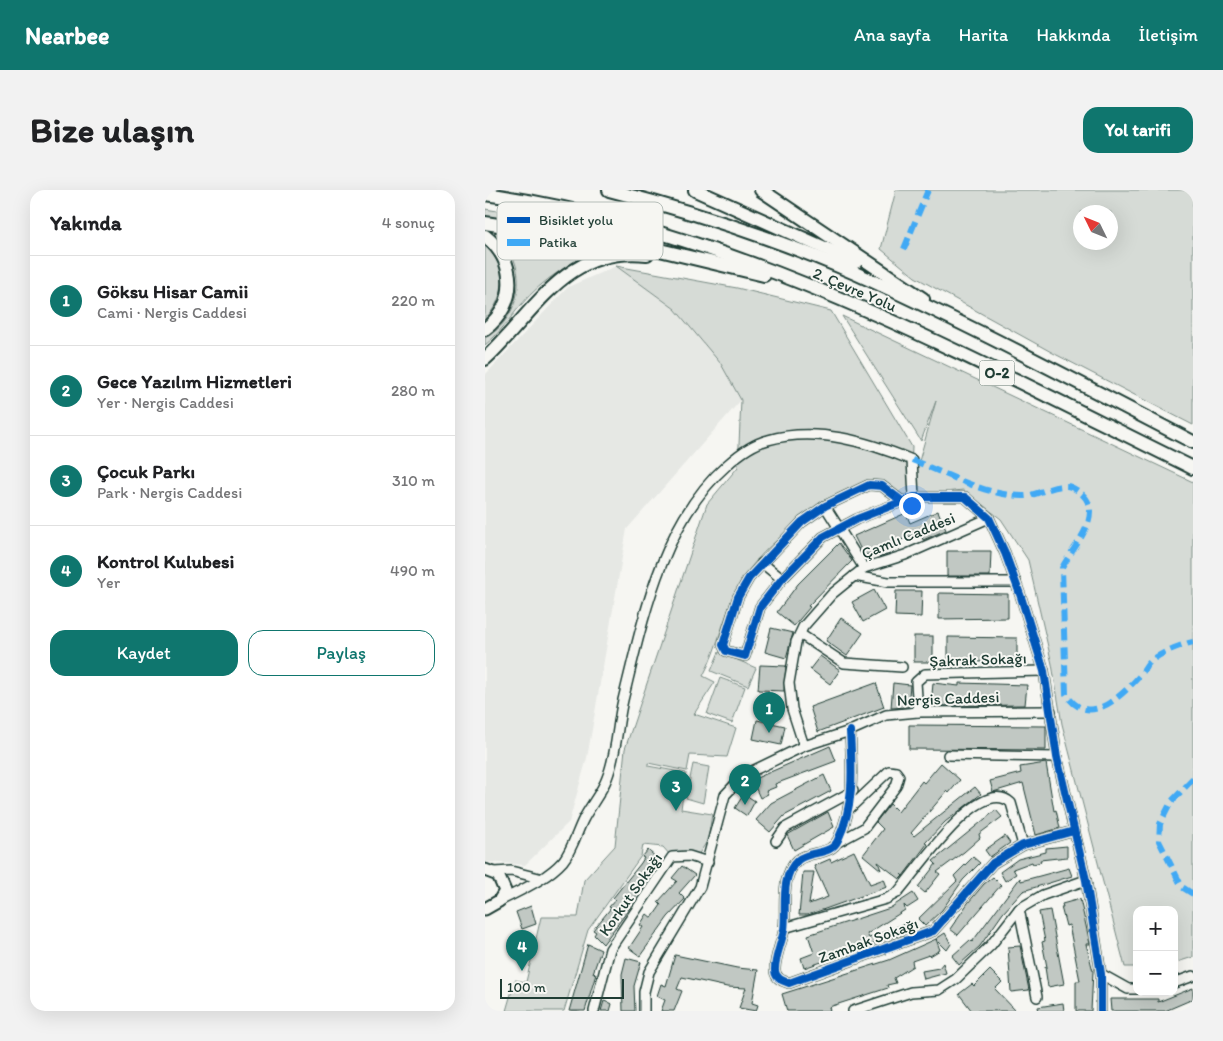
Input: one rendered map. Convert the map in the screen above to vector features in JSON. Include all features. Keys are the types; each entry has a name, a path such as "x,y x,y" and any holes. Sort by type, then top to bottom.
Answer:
{"highway":[{"name":"2. Çevre Yolu","path":"609,190 651,202"},
{"path":"695,190 899,282"},
{"path":"761,190 819,231 951,318"},
{"name":"2. Çevre Yolu","path":"485,194 526,202"},
{"name":"2. Çevre Yolu","path":"663,205 715,220 855,274 951,318 1193,442"},
{"name":"2. Çevre Yolu","path":"663,234 703,246 799,282 906,329 1193,468"},
{"path":"485,236 497,248"},
{"path":"663,252 799,282"},
{"path":"663,255 680,256"},
{"path":"485,329 496,319 506,304 511,282 506,260"},
{"path":"485,359 501,344 548,289 579,266 600,260"}],"main road":[{"path":"485,909 499,902 504,896 504,886 501,879 488,872"}],"street":[{"path":"499,902 539,878 565,859 593,801 607,780 624,697 657,580 679,525 693,502 712,478 743,451 769,440 796,436 839,436 879,446 912,460 914,497"},
{"path":"903,502 882,486 869,485 825,506 802,522 761,563 738,596 723,644 726,651 745,656 759,606 823,537 857,519 903,502 914,497 965,497 989,518 1016,582 1043,671 1057,757 1086,880 1101,974 1101,1011"},
{"path":"825,506 864,568"},
{"name":"Çamlı Caddesi","path":"804,746 792,709 789,683 796,642 803,627 832,594 864,568 905,555 989,518"},
{"path":"761,563 782,579"},
{"path":"854,576 888,582 1016,582"},
{"path":"800,634 844,663 902,668"},
{"name":"Şakrak Sokağı","path":"918,712 916,682 925,674 1043,671"},
{"name":"Nergis Caddesi","path":"644,1011 644,992 649,972 700,887 725,795 744,775 804,746 850,731 877,717 918,712 1051,711"},
{"path":"838,842 853,791 850,731"},
{"path":"948,755 1057,757"},
{"path":"847,811 889,770 896,772 899,776 896,786 865,828 838,842 832,849 799,860 789,874 784,897 784,928 886,899 897,893 951,825 981,803 994,798 1006,799 1011,804 1023,845"},
{"path":"775,842 785,828 853,791"},
{"name":"Zambak Sokağı","path":"784,928 775,972 779,979 789,983 933,932 993,863 1023,845 1074,831"},
{"name":"Korkut Sokağı","path":"595,1011 611,949 672,857 689,856 708,862"},
{"path":"488,872 511,871 539,878"},
{"path":"853,1011 911,992 939,990 956,979 991,945 1019,909 1043,895 1086,880"},
{"path":"1019,909 1037,997"},
{"path":"1101,974 1128,989 1133,989"},
{"path":"1178,982 1193,976"},
{"path":"1102,992 1111,980"}],"shaded area":[{"path":"896,190 1193,190 1193,425 1053,353 915,277 881,249"},
{"path":"485,209 497,211 497,220 485,218"},
{"path":"485,246 498,263 502,282 497,302 485,319"},
{"path":"514,260 579,260 558,272 538,287 485,345 485,338 505,321 512,310 518,284"},
{"path":"616,266 675,309 721,364 741,400 627,529 587,758 569,822 525,865 485,862 485,375 568,287"},
{"path":"616,266 737,288 831,311 912,447 910,493 936,401 921,441 842,316 1193,482 1193,957 1178,962 1178,906 1133,906 1133,967 1125,967 1062,724 1052,664 1028,560 1001,519 963,490 910,496 903,500 867,483 812,514 778,539 763,553 738,587 703,676 715,682 694,714 736,728 727,757 690,755 687,771 648,763 648,766 686,773 681,809 712,814 708,840 698,855 670,855 663,847 643,845 641,856 588,930 564,1011 506,1011 515,980 526,982 541,917 578,917 584,880 615,846 625,749 707,504 738,467 741,400 721,364 675,309"},
{"path":"719,652 756,668 748,686 711,671"},
{"path":"720,678 745,687 732,723 707,714"},
{"path":"693,764 709,767 703,803 686,798"}],"building":[{"path":"938,511 946,530 923,540 920,532 864,556 854,536 906,513 910,523"},
{"path":"839,543 852,561 808,606 810,607 794,626 777,612 798,584"},
{"path":"947,551 991,551 990,576 947,576"},
{"path":"874,590 885,610 863,622 852,602"},
{"path":"896,591 922,591 921,617 895,616"},
{"path":"939,593 1008,594 1008,618 939,619"},
{"path":"841,618 863,633 847,656 826,641"},
{"path":"771,628 793,633 786,658 765,652"},
{"path":"914,636 933,636 933,662 914,662"},
{"path":"948,637 1017,638 1017,663 948,661"},
{"path":"820,656 840,670 830,684 810,669"},
{"path":"760,665 786,666 784,691 758,690"},
{"path":"876,683 884,707 818,732 810,707"},
{"path":"893,683 910,685 908,707 891,708"},
{"path":"933,683 959,686 959,683 1027,685 1025,705 931,706"},
{"path":"757,720 785,726 781,745 753,739"},
{"path":"909,725 1046,726 1046,750 909,749"},
{"path":"830,746 836,761 775,784 776,787 766,791 768,794 760,798 752,780"},
{"path":"941,763 960,780 949,793 947,791 911,833 914,836 975,787 981,794 945,822 925,843 927,844 900,879 878,862 881,870 863,855 883,829 876,822 890,804 898,812 922,781 924,783"},
{"path":"1046,763 1054,811 1056,810 1060,828 1036,835 1023,783 993,792 990,781 1021,773 1020,767"},
{"path":"824,775 831,791 784,816 770,832 756,820 771,803"},
{"path":"744,794 755,801 747,816 735,808"},
{"path":"996,810 1002,817 979,834 980,838 964,852 937,872 940,874 925,893 918,887 936,864 933,861"},
{"path":"828,812 834,827 794,850 787,835"},
{"path":"1005,836 1010,843 990,857 985,850"},
{"path":"1067,846 1067,857 1040,860 1041,862 1033,864 1032,862 1013,869 1016,874 1005,881 1000,872 1018,859 1046,852 1046,848"},
{"path":"648,850 661,862 645,881 647,883 631,902 633,904 603,944 594,935 596,932 593,930 611,908 609,907 615,900 613,898 641,863 644,858 642,857"},
{"path":"854,851 870,884 884,879 887,887 808,915 799,915 803,872 814,872 809,904 828,897 814,866 830,859 831,862"},
{"path":"973,857 980,863 963,880 942,910 925,926 918,919 957,881 954,876"},
{"path":"682,866 695,875 679,893 685,899 668,917 640,956 629,948 643,927 640,925 647,914 652,918 661,905 658,902 677,881 672,878"},
{"path":"1069,868 1072,876 1023,891 1003,913 980,946 959,965 952,956 970,940 972,942 1020,878 1021,881"},
{"path":"993,877 1001,885 958,935 950,929 968,903 984,884"},
{"path":"913,893 918,901 907,908 904,905 905,910 867,934 869,938 909,922 912,931 804,968 801,958 814,953 808,935 890,908"},
{"path":"1080,899 1090,944 1086,944 1093,971 1091,1011 1076,1011 1076,981 1080,981 1069,925 1066,926 1061,907 1063,907 1062,904"},
{"path":"531,906 536,924 522,929 516,912"},
{"path":"1050,910 1064,984 1048,987 1045,967 1047,967 1042,942 1045,941 1039,912"},
{"path":"945,933 951,944 947,950 936,939"},
{"path":"936,939 940,950 930,956 912,961 913,966 894,978 896,983 887,985 888,988 829,1007 830,1011 787,1011 782,994 889,960"},
{"path":"588,944 601,950 593,973 596,974 585,1011 569,1011"},
{"path":"1020,946 1029,990 1011,992 1008,947"},
{"path":"675,955 737,968 758,970 752,1003 758,1005 756,1011 739,1008 746,988 727,987 682,977 677,989 682,991 674,1011 661,1011 665,1000 657,996 661,984 666,986"},
{"path":"626,958 641,962 634,986 635,1011 623,1011 622,974"},
{"path":"943,963 946,973 924,979 922,971 939,968"},
{"path":"990,970 1002,982 995,989 1016,1011 972,1011 959,994 972,984 974,986"},
{"path":"1193,988 1193,999 1165,1011 1111,1011 1110,999 1158,999 1158,1002 1178,996 1178,994"},
{"path":"604,1001 612,1004 610,1011 601,1011"},
{"path":"1063,1003 1064,1011 1039,1011 1038,1007"}],"waterway":[{"path":"497,231 487,230 497,240"},
{"path":"485,336 499,325 509,312 514,299 516,284 514,270 510,260"},
{"path":"485,350 544,286 571,265 581,260"}],"marked path":[{"path":"904,249 928,190"},
{"path":"912,460 967,483 997,493 1025,496 1056,487 1068,486 1082,494 1088,502 1090,512 1088,521 1079,541 1062,568 1066,694 1075,704 1085,709 1095,709 1105,705 1125,691 1155,658 1171,649 1193,642"},
{"path":"1193,779 1171,802 1160,824 1159,841 1182,887 1193,894"}],"cycle path":[{"path":"903,502 882,486 869,485 825,506 802,522 749,578 738,597 723,645 726,651 745,656 760,607 782,579 823,537 857,519 914,497 965,497 989,518 1005,553 1021,597 1044,671 1057,757 1086,880 1101,974 1101,1011"},
{"path":"850,731 852,773 850,800 838,840 835,845 825,851 808,855 798,860 788,875 785,893 784,930 775,966 777,976 782,980 789,983 933,931 993,863 1023,845 1074,831"}],"place":[{"name":"Göksu Hisar Camii","path":"769,733"},
{"name":"Gece Yazılım Hizmetleri","path":"745,805"},
{"name":"Çocuk Parkı","path":"676,811"},
{"name":"Kontrol Kulubesi","path":"522,971"}]}
